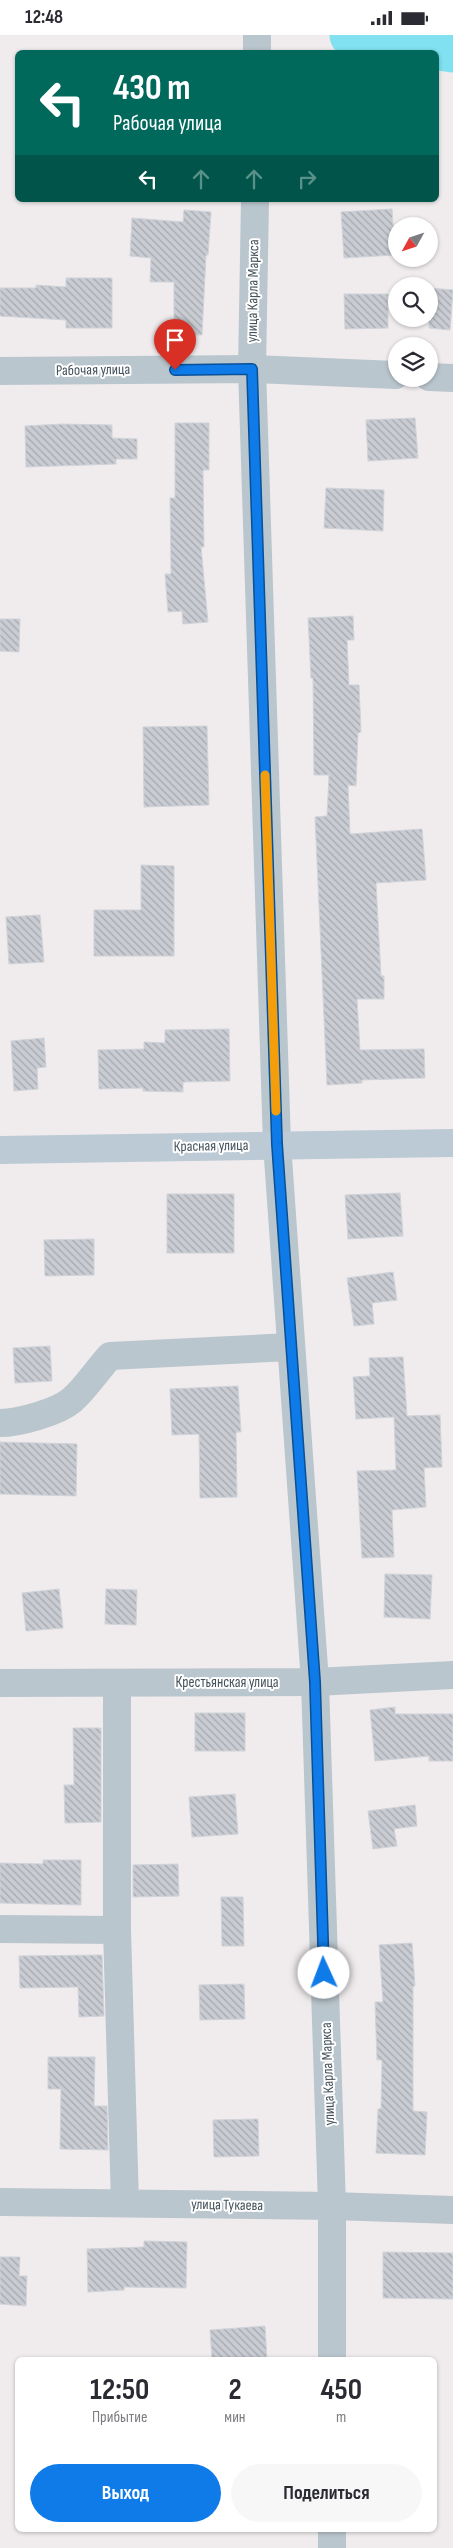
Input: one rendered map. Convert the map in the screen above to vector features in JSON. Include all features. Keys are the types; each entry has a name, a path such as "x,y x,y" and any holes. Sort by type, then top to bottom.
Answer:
{"street":[{"path":"257,35 257,50"},
{"name":"улица Карла Маркса","path":"255,202 252,369 277,1144 315,1682 332,2206 332,2357"},
{"name":"Рабочая улица","path":"0,371 252,369 388,375"},
{"path":"438,377 453,378"},
{"name":"Красная улица","path":"0,1151 277,1144 453,1143"},
{"path":"0,1423 12,1423 48,1412 72,1400 110,1356 291,1347"},
{"name":"Крестьянская улица","path":"0,1683 315,1682 453,1675"},
{"path":"117,1683 118,1930 124,2203"},
{"path":"0,1929 118,1930"},
{"name":"улица Тукаева","path":"0,2202 332,2206 453,2211"},
{"path":"332,2532 332,2548"}],"building":[{"path":"392,209 393,217 388,217 388,255 344,258 341,212"},
{"path":"184,210 211,212 208,255 206,255 202,335 174,334 174,282 150,282 151,258 130,256 132,218 183,222"},
{"path":"66,278 112,278 112,328 66,328 66,320 0,316 0,288 36,288 36,285 66,287"},
{"path":"438,289 453,290 450,330 429,328 438,327"},
{"path":"344,294 388,294 388,328 345,329"},
{"path":"415,418 418,458 368,461 366,420"},
{"path":"175,423 209,423 209,470 203,470 204,547 201,547 208,622 183,624 182,611 168,612 165,574 171,574 170,498 175,498"},
{"path":"62,424 112,425 112,438 137,439 137,459 116,459 116,464 26,467 25,426"},
{"path":"326,488 384,490 383,531 324,528"},
{"path":"353,616 354,640 347,640 349,685 359,685 361,732 358,733 356,786 348,785 350,834 422,829 426,880 376,883 381,976 384,976 384,999 357,999 360,1050 424,1049 425,1078 362,1080 362,1083 327,1085 315,817 327,816 329,775 314,775 313,678 311,678 308,618"},
{"path":"0,619 20,619 19,652 0,651"},
{"path":"207,726 209,805 144,807 143,727"},
{"path":"141,865 174,866 174,956 94,956 94,910 141,910"},
{"path":"40,915 44,962 9,964 6,917"},
{"path":"229,1029 230,1081 183,1082 183,1092 143,1091 143,1088 99,1089 98,1050 144,1049 144,1042 165,1043 165,1030"},
{"path":"44,1038 46,1067 37,1068 38,1089 14,1091 11,1041"},
{"path":"400,1193 403,1236 348,1239 345,1195"},
{"path":"167,1194 234,1194 234,1253 167,1253"},
{"path":"94,1239 94,1275 45,1276 44,1240"},
{"path":"393,1272 397,1300 372,1303 374,1324 354,1326 347,1278"},
{"path":"50,1346 52,1381 15,1383 13,1348"},
{"path":"403,1357 407,1416 440,1415 442,1467 424,1468 426,1507 392,1510 394,1557 362,1558 357,1471 396,1470 394,1417 356,1419 353,1377 370,1376 369,1358"},
{"path":"238,1386 241,1432 236,1432 237,1497 200,1498 199,1434 172,1435 170,1389"},
{"path":"0,1442 77,1444 76,1496 0,1494"},
{"path":"385,1574 432,1575 430,1619 384,1617"},
{"path":"59,1589 63,1628 26,1631 22,1593"},
{"path":"106,1589 137,1590 136,1625 105,1624"},
{"path":"395,1707 395,1714 453,1714 453,1761 429,1761 429,1756 375,1761 370,1710"},
{"path":"195,1713 245,1713 245,1751 195,1751"},
{"path":"73,1728 101,1728 101,1822 65,1823 64,1785 74,1785"},
{"path":"235,1794 238,1834 192,1837 189,1797"},
{"path":"415,1805 417,1826 394,1829 397,1846 373,1849 368,1811"},
{"path":"43,1860 81,1860 81,1905 0,1903 0,1863 43,1864"},
{"path":"178,1864 179,1896 133,1897 133,1865"},
{"path":"221,1897 243,1897 244,1946 222,1946"},
{"path":"412,1943 415,1986 413,1986 413,2111 427,2112 425,2155 376,2153 378,2109 381,2109 382,2060 377,2060 375,2002 383,2002 379,1945"},
{"path":"102,1955 104,2016 79,2017 78,1987 20,1988 19,1956"},
{"path":"244,1984 245,2019 200,2020 199,1985"},
{"path":"48,2057 95,2057 94,2106 107,2106 108,2150 60,2149 61,2089 48,2089"},
{"path":"258,2119 259,2156 214,2157 213,2120"},
{"path":"144,2241 187,2242 186,2288 124,2287 124,2290 88,2292 87,2249 144,2247"},
{"path":"383,2252 453,2253 453,2299 383,2298"},
{"path":"0,2257 20,2257 19,2276 27,2276 26,2306 0,2304"},
{"path":"265,2326 267,2357 212,2357 210,2330"}],"waterway":[{"path":"352,35 453,50"}],"slow traffic":[{"path":"265,775 276,1111"}],"route":[{"path":"175,370 252,369 277,1144 315,1682 324,1973"}]}
